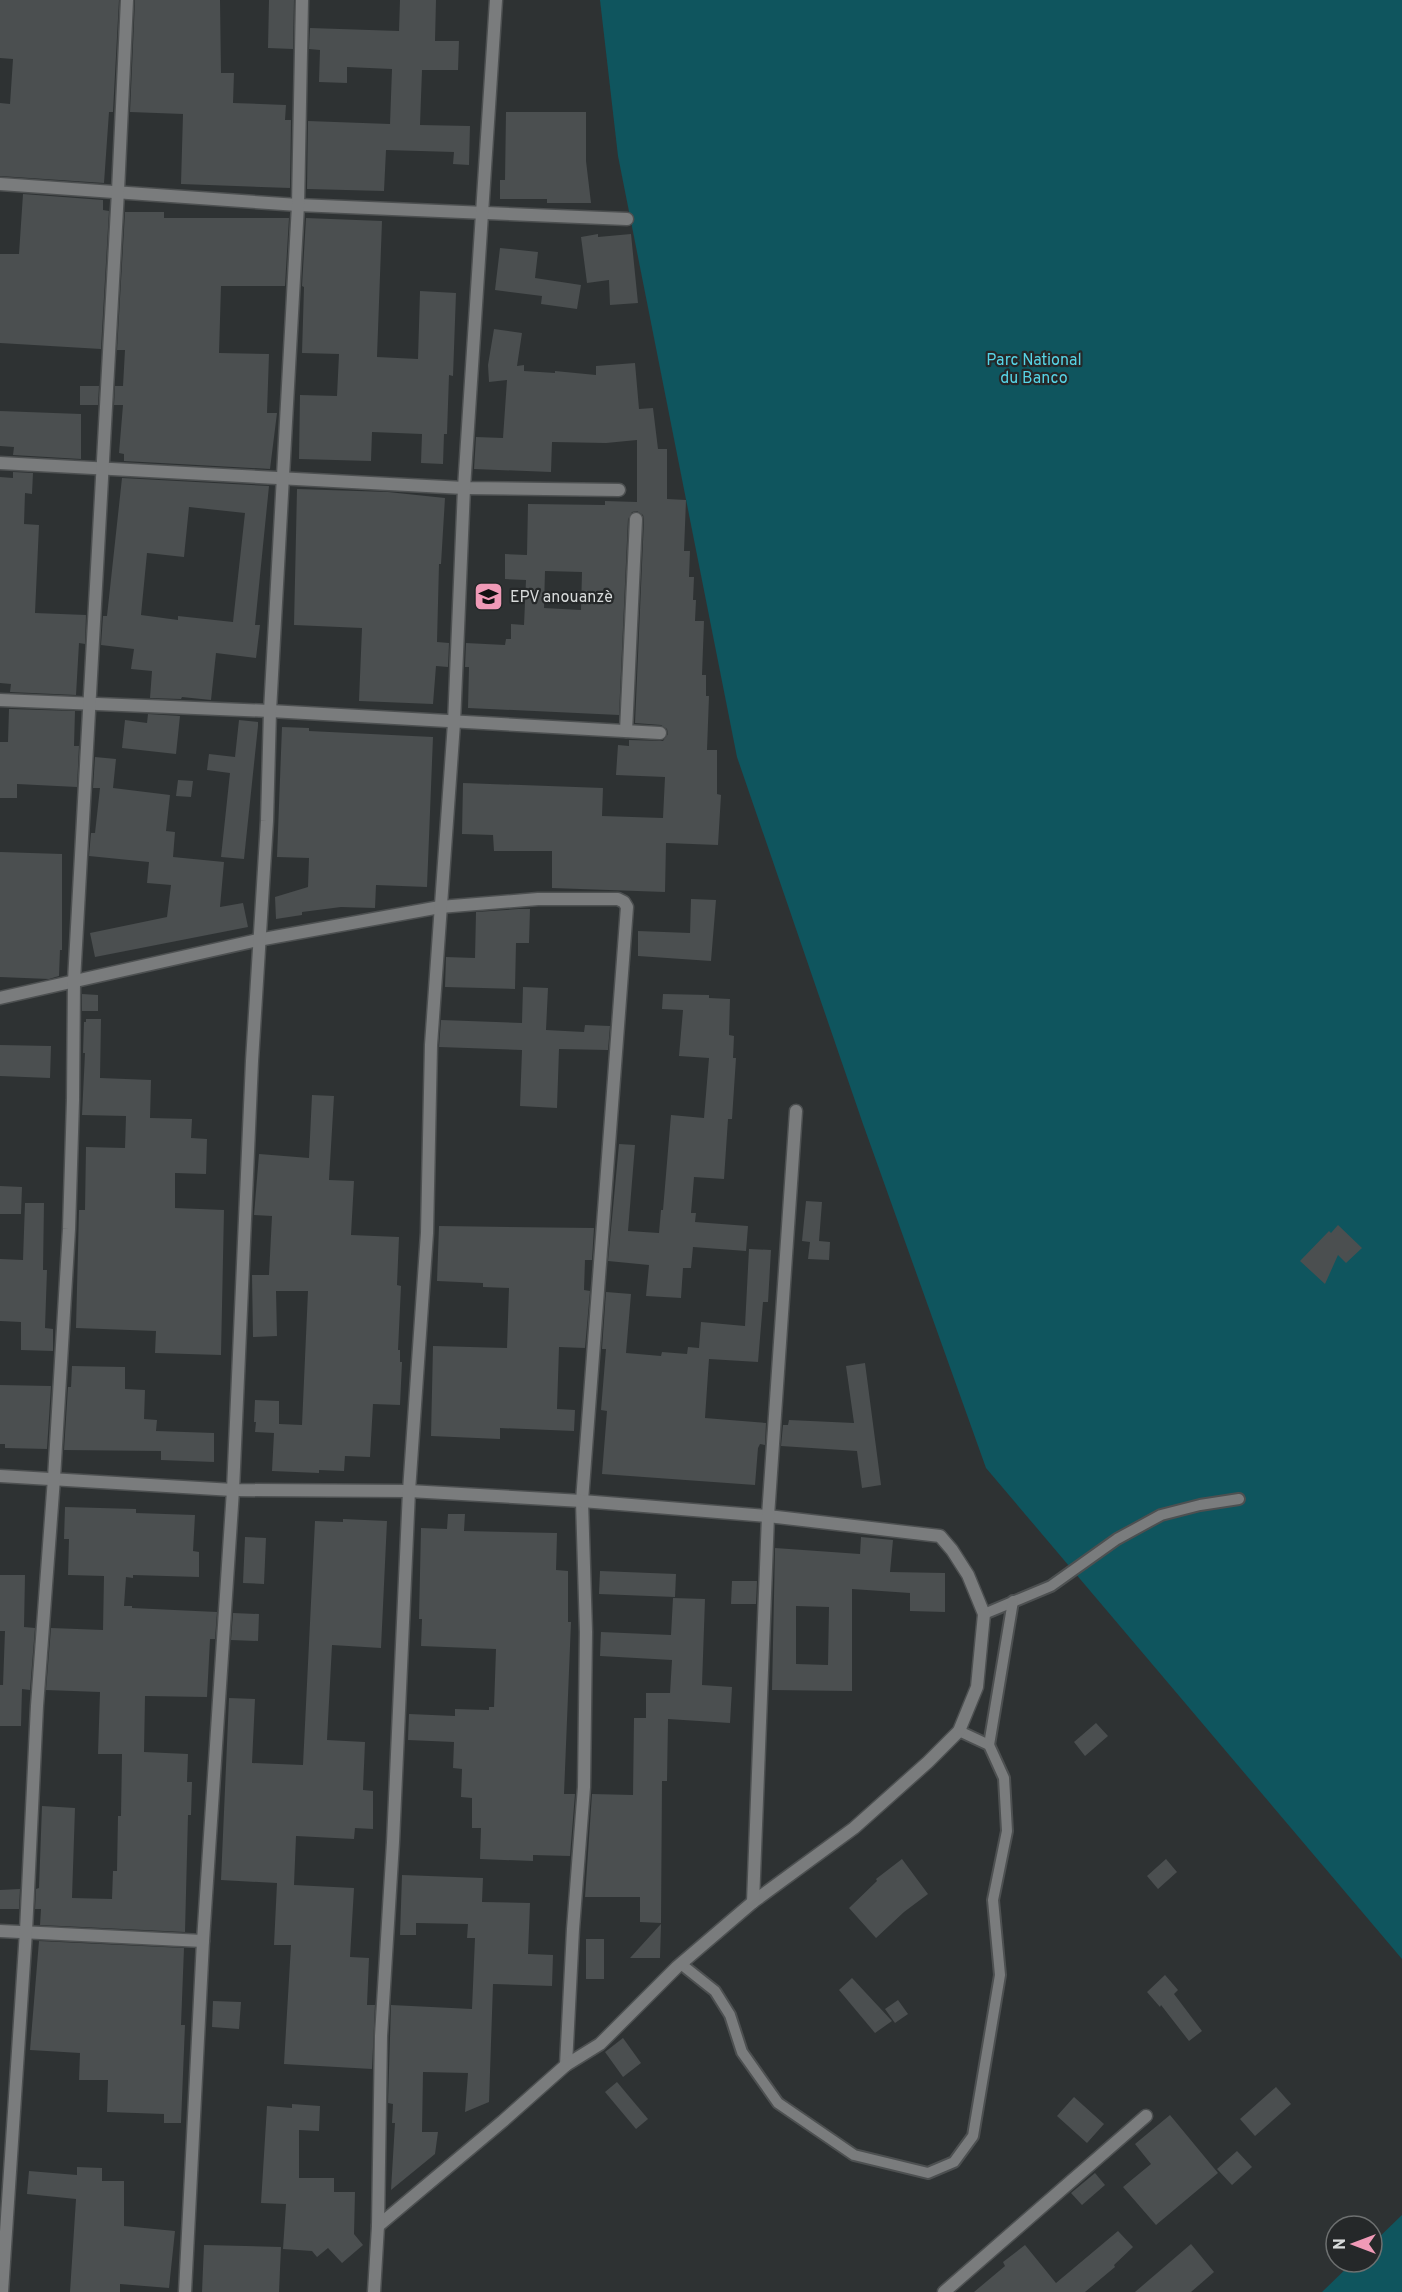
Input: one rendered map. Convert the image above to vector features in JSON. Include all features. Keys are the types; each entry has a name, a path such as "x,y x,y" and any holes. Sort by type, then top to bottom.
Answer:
{"street":[{"path":"2,2292 26,1932 37,1706 69,1229 74,981 118,191 126,0"},
{"path":"185,2292 203,1941 233,1490 258,940 267,821 270,711 298,205 302,0"},
{"path":"374,2292 378,2226 381,2036 394,1830 409,1491 427,1233 432,1045 454,723 464,488 496,0"},
{"path":"0,184 298,205 627,219"},
{"path":"0,463 282,480 464,488 619,490"},
{"path":"626,731 636,519"},
{"path":"0,700 270,711 660,733"},
{"path":"0,998 258,940 440,907 538,899 618,899 627,907 582,1501 586,1632 584,1787 573,1929 566,2065"},
{"path":"753,1902 768,1516 796,1111"},
{"path":"0,1476 233,1490 409,1491 582,1501 768,1516 940,1536 968,1575 984,1614 977,1687 959,1731 854,1828 753,1902 681,1964 600,2044 566,2065 378,2226"},
{"path":"0,1931 203,1941"},
{"path":"944,2292 1146,2116"}],"lane":[{"path":"984,1614 1051,1586 1117,1539 1161,1515 1200,1505 1239,1499"},
{"path":"681,1964 715,1991 730,2015 742,2052 778,2103 854,2155 928,2173 954,2162 973,2136 1000,1975 993,1900 1007,1831 1004,1778 989,1745 1013,1601"},
{"path":"959,1731 989,1745"}],"green space":[{"name":"Parc National du Banco","path":"600,0 1402,0 1402,1959 986,1468 863,1124 737,757 618,156"},
{"path":"1402,2215 1402,2292 1322,2292 1341,2274 1384,2274 1384,2232"}],"building":[{"path":"0,0 119,0 113,112 109,112 104,183 0,176 0,103 10,104 13,59 0,58"},
{"path":"135,0 220,0 221,73 234,73 233,103 286,105 285,120 291,120 290,188 181,184 183,114 130,112"},
{"path":"269,0 294,0 293,49 268,48"},
{"path":"400,0 436,0 435,41 459,41 458,70 422,70 420,125 470,126 469,165 453,164 454,152 386,150 384,191 307,189 308,121 390,124 392,69 347,67 347,83 319,82 320,50 309,49 310,28 399,31"},
{"path":"506,112 586,112 586,161 591,203 547,203 547,199 500,199 500,180 505,180"},
{"path":"23,194 103,200 103,210 109,211 101,349 0,343 0,254 19,254"},
{"path":"125,212 164,212 164,218 289,218 285,286 221,286 219,353 269,354 267,413 277,413 270,469 124,461 124,454 119,453 123,405 114,405 115,386 123,386 125,350 117,350"},
{"path":"306,218 382,221 377,357 418,359 420,291 456,293 453,376 449,375 447,434 444,434 443,464 421,463 422,434 372,432 371,461 299,459 300,395 337,396 339,354 302,353 304,287 302,286"},
{"path":"598,234 598,237 631,234 638,303 610,305 609,280 587,283 581,237"},
{"path":"500,248 538,252 535,278 581,285 577,309 541,304 542,296 495,290"},
{"path":"494,329 522,333 517,366 524,365 524,371 596,375 596,366 635,363 639,409 653,408 658,449 667,449 667,499 686,500 684,551 690,551 689,577 694,577 695,621 704,621 702,675 706,675 706,696 709,696 707,750 717,750 717,794 721,795 718,845 666,843 665,892 552,888 552,851 494,851 493,835 462,834 463,783 603,788 602,816 663,818 665,777 616,775 618,745 629,746 629,740 663,741 668,734 667,729 661,725 635,723 644,519 643,515 637,511 632,512 628,519 619,715 468,708 469,667 465,667 466,643 505,645 506,639 511,639 511,624 524,625 526,580 505,579 505,554 527,555 528,504 605,505 605,501 637,502 637,440 606,443 552,442 551,472 474,469 476,437 503,438 507,380 489,382 488,365","holes":["545,571 582,572 581,610 544,608"]},
{"path":"80,386 99,386 98,405 80,405"},
{"path":"0,411 81,414 81,459 13,455 14,447 0,446"},
{"path":"13,472 33,473 32,494 25,493 24,524 39,525 35,613 86,615 85,644 79,643 76,695 10,692 11,684 0,683 0,477 13,478"},
{"path":"122,478 269,486 255,625 260,625 256,658 216,653 211,700 182,697 181,699 150,698 152,671 131,669 134,649 101,645 103,616 107,616","holes":["189,507 245,513 233,622 178,616 178,620 141,615 147,553 184,557"]},
{"path":"297,489 388,492 445,498 441,564 439,564 437,642 449,643 448,667 436,666 433,704 359,701 362,628 294,625"},
{"path":"9,709 75,711 74,746 79,746 77,787 17,784 17,798 0,798 0,742 8,742"},
{"path":"148,714 180,716 176,754 122,748 125,720 147,723"},
{"path":"239,720 258,722 244,859 221,857 230,773 207,770 209,754 235,757"},
{"path":"282,727 309,728 309,731 433,737 427,887 376,885 375,908 341,907 302,912 302,915 276,919 275,897 308,887 309,858 277,857"},
{"path":"95,757 116,759 113,788 170,795 166,831 175,832 173,857 224,862 220,907 243,903 248,927 95,957 90,933 167,917 171,885 147,883 149,862 89,856 91,833 95,833 100,788 93,788"},
{"path":"178,780 193,781 191,797 176,796"},
{"path":"0,852 62,854 62,950 60,950 59,976 49,979 0,977"},
{"path":"691,899 716,900 711,961 638,956 638,931 690,933"},
{"path":"530,909 529,943 516,943 515,989 445,987 446,957 475,958 476,912"},
{"path":"523,987 548,988 546,1030 584,1032 585,1025 610,1026 608,1050 559,1049 557,1108 520,1106 522,1050 439,1047 441,1020 522,1023"},
{"path":"82,994 98,995 98,1011 82,1011"},
{"path":"663,994 709,995 709,998 730,999 729,1035 734,1036 733,1058 736,1058 732,1119 728,1119 724,1179 694,1177 691,1213 696,1213 695,1222 748,1226 746,1251 693,1247 691,1268 683,1268 681,1298 646,1296 649,1265 608,1261 619,1144 635,1145 628,1231 659,1233 671,1115 704,1118 709,1058 679,1056 683,1010 662,1009"},
{"path":"86,1019 101,1019 100,1078 151,1080 150,1118 192,1119 191,1138 207,1139 206,1174 175,1173 175,1208 224,1210 221,1355 155,1353 156,1331 76,1328 79,1210 85,1210 86,1147 125,1148 126,1116 82,1115 84,1022"},
{"path":"0,1045 51,1046 50,1078 0,1076"},
{"path":"312,1095 334,1096 329,1180 354,1181 351,1235 399,1237 397,1285 401,1286 398,1350 400,1350 400,1362 402,1362 400,1405 373,1404 370,1457 345,1456 344,1471 319,1470 319,1473 272,1471 274,1433 255,1432 255,1400 279,1401 279,1424 302,1425 308,1291 276,1291 277,1336 253,1337 252,1275 269,1275 272,1216 254,1215 259,1154 309,1158"},
{"path":"0,1186 22,1187 21,1214 0,1214"},
{"path":"806,1201 822,1202 819,1241 830,1242 829,1260 808,1259 810,1242 802,1241"},
{"path":"25,1203 44,1203 43,1270 47,1270 45,1328 53,1329 53,1351 21,1350 21,1322 0,1321 0,1259 23,1260"},
{"path":"1338,1225 1362,1248 1346,1263 1338,1255 1325,1284 1300,1261 1329,1231 1331,1233"},
{"path":"439,1226 594,1228 592,1260 585,1260 584,1290 590,1291 585,1348 559,1347 557,1409 575,1410 574,1431 500,1428 500,1439 431,1436 433,1346 507,1348 509,1288 483,1287 483,1283 437,1281"},
{"path":"749,1249 771,1250 768,1302 763,1302 758,1362 709,1359 705,1418 766,1423 765,1445 760,1444 758,1448 755,1485 602,1474 607,1411 601,1410 606,1349 602,1349 606,1292 631,1294 626,1353 661,1356 662,1352 687,1354 688,1347 699,1348 701,1322 745,1326"},
{"path":"865,1363 881,1485 862,1488 857,1451 781,1446 783,1425 788,1425 789,1420 854,1423 846,1366"},
{"path":"72,1366 125,1367 125,1389 145,1390 144,1419 157,1420 156,1431 214,1433 214,1462 161,1460 161,1451 64,1450 68,1387 71,1387"},
{"path":"0,1385 51,1386 47,1449 5,1448 5,1444 0,1444"},
{"path":"65,1507 136,1509 136,1513 195,1515 193,1551 199,1552 199,1577 133,1575 133,1578 126,1577 124,1606 217,1612 215,1639 210,1639 207,1697 145,1696 144,1752 188,1754 187,1782 192,1782 191,1815 188,1815 185,1932 40,1925 41,1909 35,1909 36,1889 39,1888 42,1806 75,1808 72,1898 112,1899 113,1871 117,1871 122,1754 98,1754 100,1692 46,1690 51,1628 103,1630 104,1576 68,1575 69,1539 64,1539"},
{"path":"448,1514 465,1514 464,1531 557,1533 556,1570 568,1571 568,1622 571,1622 564,1794 575,1794 570,1856 533,1855 533,1861 480,1859 481,1828 472,1828 472,1798 461,1797 462,1769 453,1768 454,1742 408,1740 409,1714 455,1716 455,1709 489,1710 489,1707 494,1707 496,1649 421,1646 422,1619 419,1619 421,1528 447,1529"},
{"path":"343,1519 387,1521 381,1648 332,1645 327,1740 365,1742 363,1790 373,1791 373,1829 355,1828 354,1839 296,1836 294,1885 354,1888 350,1957 369,1958 367,2005 375,2005 372,2069 284,2064 291,1945 274,1945 277,1883 221,1880 229,1698 255,1699 252,1763 303,1765 315,1521 343,1522"},
{"path":"245,1537 266,1538 264,1584 243,1583"},
{"path":"861,1537 893,1540 890,1572 945,1573 945,1612 910,1611 910,1593 852,1589 852,1691 772,1690 775,1548 860,1554","holes":["796,1606 829,1607 828,1665 796,1664"]},
{"path":"600,1571 676,1574 675,1597 599,1594"},
{"path":"0,1575 25,1575 24,1627 35,1628 30,1690 22,1689 21,1726 0,1726 0,1685 3,1685 5,1631 0,1631"},
{"path":"732,1581 757,1581 756,1604 731,1604"},
{"path":"673,1598 705,1599 702,1685 732,1687 730,1723 668,1719 667,1781 662,1781 661,1923 640,1922 640,1897 585,1897 592,1794 633,1795 634,1718 646,1718 646,1693 670,1693 672,1660 600,1656 601,1632 671,1635"},
{"path":"233,1613 259,1614 258,1641 231,1640"},
{"path":"1096,1723 1108,1736 1085,1756 1074,1742"},
{"path":"902,1859 928,1894 876,1938 849,1908 877,1881 876,1879"},
{"path":"1166,1859 1177,1872 1158,1889 1147,1876"},
{"path":"402,1875 483,1878 482,1902 530,1903 528,1954 553,1955 552,1986 493,1984 489,2102 465,2112 468,2073 423,2072 422,2132 438,2132 435,2154 391,2190 395,2123 392,2123 393,2104 388,2103 391,2005 472,2009 475,1938 467,1938 468,1924 416,1923 416,1935 400,1935"},
{"path":"20,1889 19,1909 0,1909 0,1890"},
{"path":"661,1924 660,1958 630,1958"},
{"path":"586,1939 604,1939 604,1979 586,1979"},
{"path":"39,1941 184,1948 181,2025 185,2025 181,2123 164,2123 164,2114 107,2112 108,2080 79,2080 80,2053 30,2050"},
{"path":"1165,1975 1178,1990 1174,1994 1202,2031 1189,2041 1161,2005 1160,2007 1147,1992"},
{"path":"852,1978 892,2021 875,2033 839,1990"},
{"path":"898,2000 908,2014 895,2023 885,2009"},
{"path":"213,2001 241,2002 239,2029 212,2027"},
{"path":"623,2038 641,2063 623,2077 605,2052"},
{"path":"617,2082 648,2119 636,2129 605,2092"},
{"path":"1276,2087 1291,2104 1255,2136 1240,2119"},
{"path":"1074,2097 1104,2124 1087,2143 1057,2116"},
{"path":"292,2104 320,2106 319,2131 299,2130 299,2178 334,2178 334,2192 355,2192 354,2234 363,2245 342,2263 328,2248 317,2257 312,2251 283,2249 286,2204 261,2203 267,2106 292,2108"},
{"path":"1170,2115 1218,2173 1156,2225 1123,2187 1151,2164 1135,2144"},
{"path":"1237,2151 1252,2167 1232,2185 1217,2169"},
{"path":"77,2167 102,2168 102,2181 124,2181 124,2226 175,2231 169,2288 120,2284 120,2292 70,2292 76,2199 27,2194 29,2171 77,2175"},
{"path":"1095,2173 1105,2185 1082,2205 1071,2193"},
{"path":"1118,2231 1133,2247 1114,2265 1115,2267 1085,2292 974,2292 1005,2266 1003,2262 1025,2245 1056,2283"},
{"path":"1191,2244 1214,2272 1191,2292 1135,2292"},
{"path":"204,2245 281,2247 279,2292 202,2292"}],"place":[{"name":"EPV anouanzè","path":"489,596"}]}
